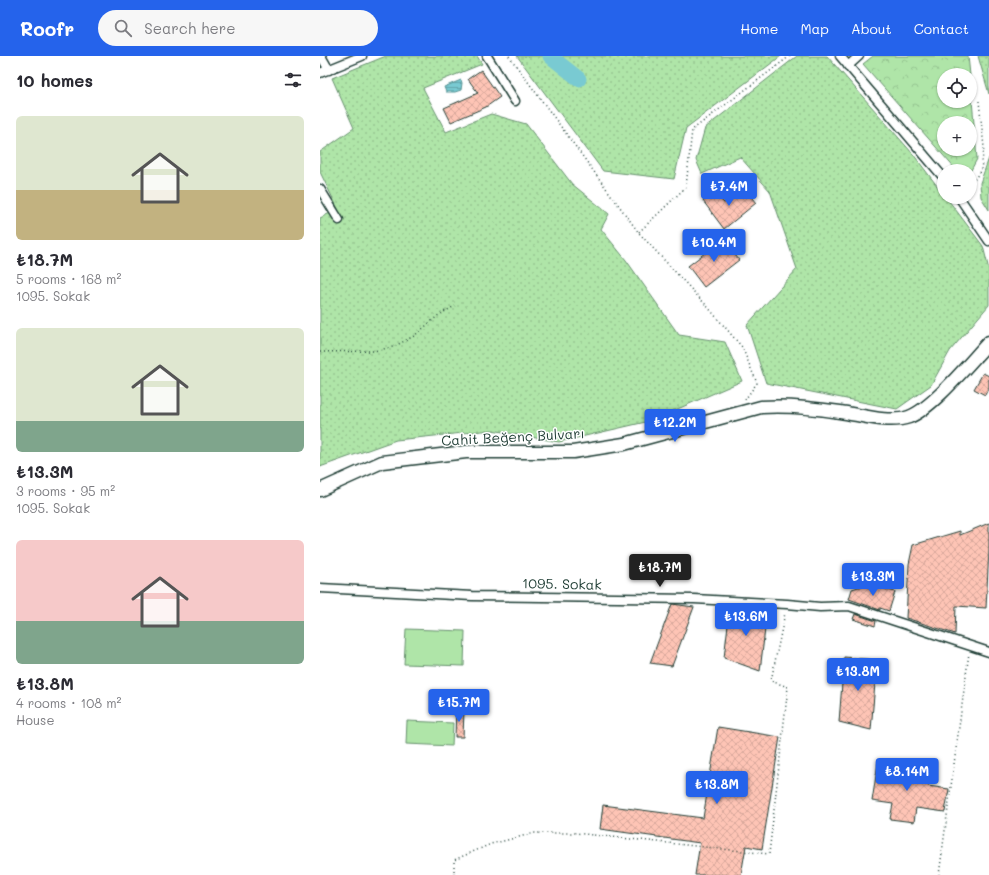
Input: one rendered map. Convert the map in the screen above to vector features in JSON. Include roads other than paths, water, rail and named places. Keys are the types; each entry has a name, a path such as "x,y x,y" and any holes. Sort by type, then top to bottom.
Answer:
{"main road":[{"name":"Cahit Beğenç Bulvarı","path":"320,490 382,462 466,452 573,452 624,444 761,407 784,406 840,412 883,420 909,417 923,409 937,398 989,342"}],"street":[{"path":"321,56 329,70"},
{"path":"320,73 362,56"},
{"path":"487,56 515,101"},
{"path":"840,56 937,170"},
{"path":"848,66 859,56"},
{"path":"320,189 339,220"},
{"path":"964,204 989,241"},
{"name":"1095. Sokak","path":"320,588 472,596 694,599 787,604 820,608 849,606 989,652"}],"water":[{"path":"461,80 461,90 446,92 444,87"}],"waterway":[{"path":"550,56 579,79"}]}
